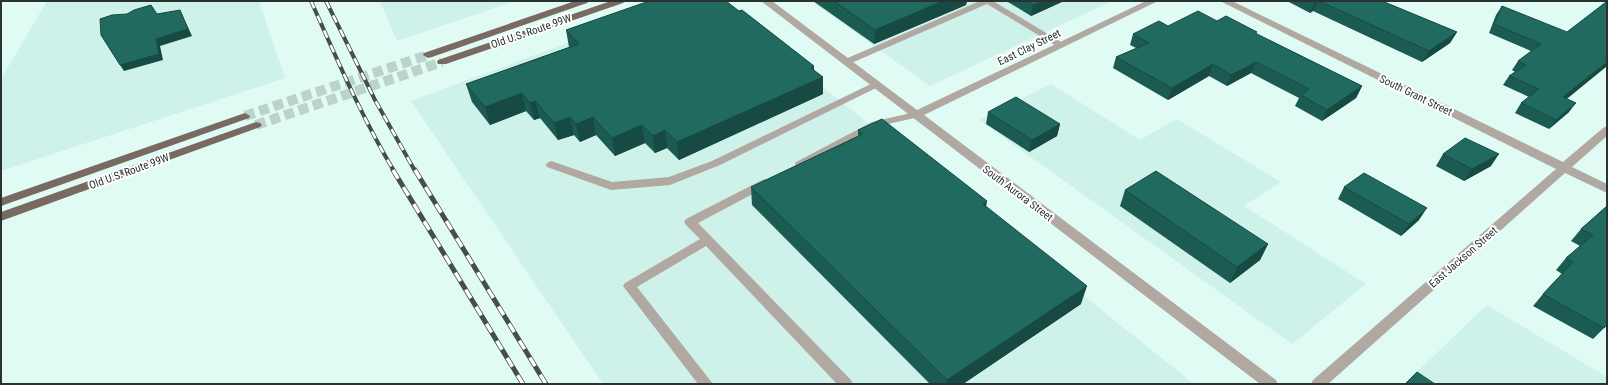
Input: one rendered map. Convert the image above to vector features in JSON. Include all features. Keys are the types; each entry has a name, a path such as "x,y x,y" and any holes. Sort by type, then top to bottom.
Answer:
{"main road":[{"name":"Old U.S. Route 99W","path":"428,54 584,1"},
{"name":"Old U.S. Route 99W","path":"442,62 620,1"},
{"name":"Old U.S. Route 99W","path":"1,202 245,116"},
{"name":"Old U.S. Route 99W","path":"1,217 256,125"}],"street":[{"name":"South Aurora Street","path":"766,1 1271,384"},
{"name":"East Clay Street","path":"915,115 1153,1"},
{"name":"South Grant Street","path":"1225,1 1607,189"},
{"name":"East Jackson Street","path":"1318,384 1607,130"}],"lane":[{"path":"846,62 987,1 1061,45"},
{"path":"551,165 611,186 670,181 716,163 876,85"},
{"path":"794,168 876,124 915,115"},
{"path":"773,178 690,222 846,384"},
{"path":"706,384 628,286 708,240"}],"shaded area":[{"path":"47,1 259,1 285,78 1,171 1,79"},
{"path":"380,1 515,1 397,41"},
{"path":"681,1 715,1 1194,384 603,384 411,101"},
{"path":"811,1 1112,1 930,86"},
{"path":"1051,84 1140,140 1177,119 1281,182 1244,206 1366,284 1292,344 979,120"},
{"path":"1487,305 1607,377 1607,384 1404,384"}],"building":[{"path":"649,1 726,1 739,11 742,10 814,66 811,68 823,77 677,142 665,130 653,136 642,125 612,138 593,117 576,124 570,117 554,123 535,101 530,103 522,93 485,107 466,84 579,44 566,30"},
{"path":"834,1 943,1 875,30"},
{"path":"1026,1 1043,1 1033,5"},
{"path":"1319,1 1382,1 1457,32 1429,51"},
{"path":"1606,2 1607,62 1563,97 1576,103 1556,120 1521,103 1539,89 1509,76 1526,65 1518,61 1541,44 1494,24 1502,6 1567,32"},
{"path":"151,5 157,14 180,10 188,29 156,39 159,54 120,65 101,35 100,19 112,15 127,14 134,10"},
{"path":"1198,11 1217,21 1226,16 1257,32 1255,33 1362,86 1327,110 1301,95 1309,89 1256,62 1231,75 1213,64 1172,88 1116,57 1149,43 1133,34 1159,21 1168,26"},
{"path":"1016,97 1060,124 1032,140 988,112"},
{"path":"882,119 987,201 983,204 1087,286 947,380 751,187 863,134 858,130"},
{"path":"1465,138 1499,154 1472,169 1443,154"},
{"path":"1156,171 1268,244 1237,267 1125,190"},
{"path":"1364,173 1427,208 1409,224 1344,187"},
{"path":"1607,206 1607,325 1604,328 1543,294 1573,262 1566,258 1593,235 1581,229"},
{"path":"1417,372 1435,384 1405,384"}],"tunnel":[{"path":"245,116 428,55"},
{"path":"256,125 442,62"}],"railway":[{"path":"311,1 360,108 394,171"},
{"path":"326,1 375,100 415,171"},
{"path":"393,170 523,384"},
{"path":"415,170 546,384"}]}
